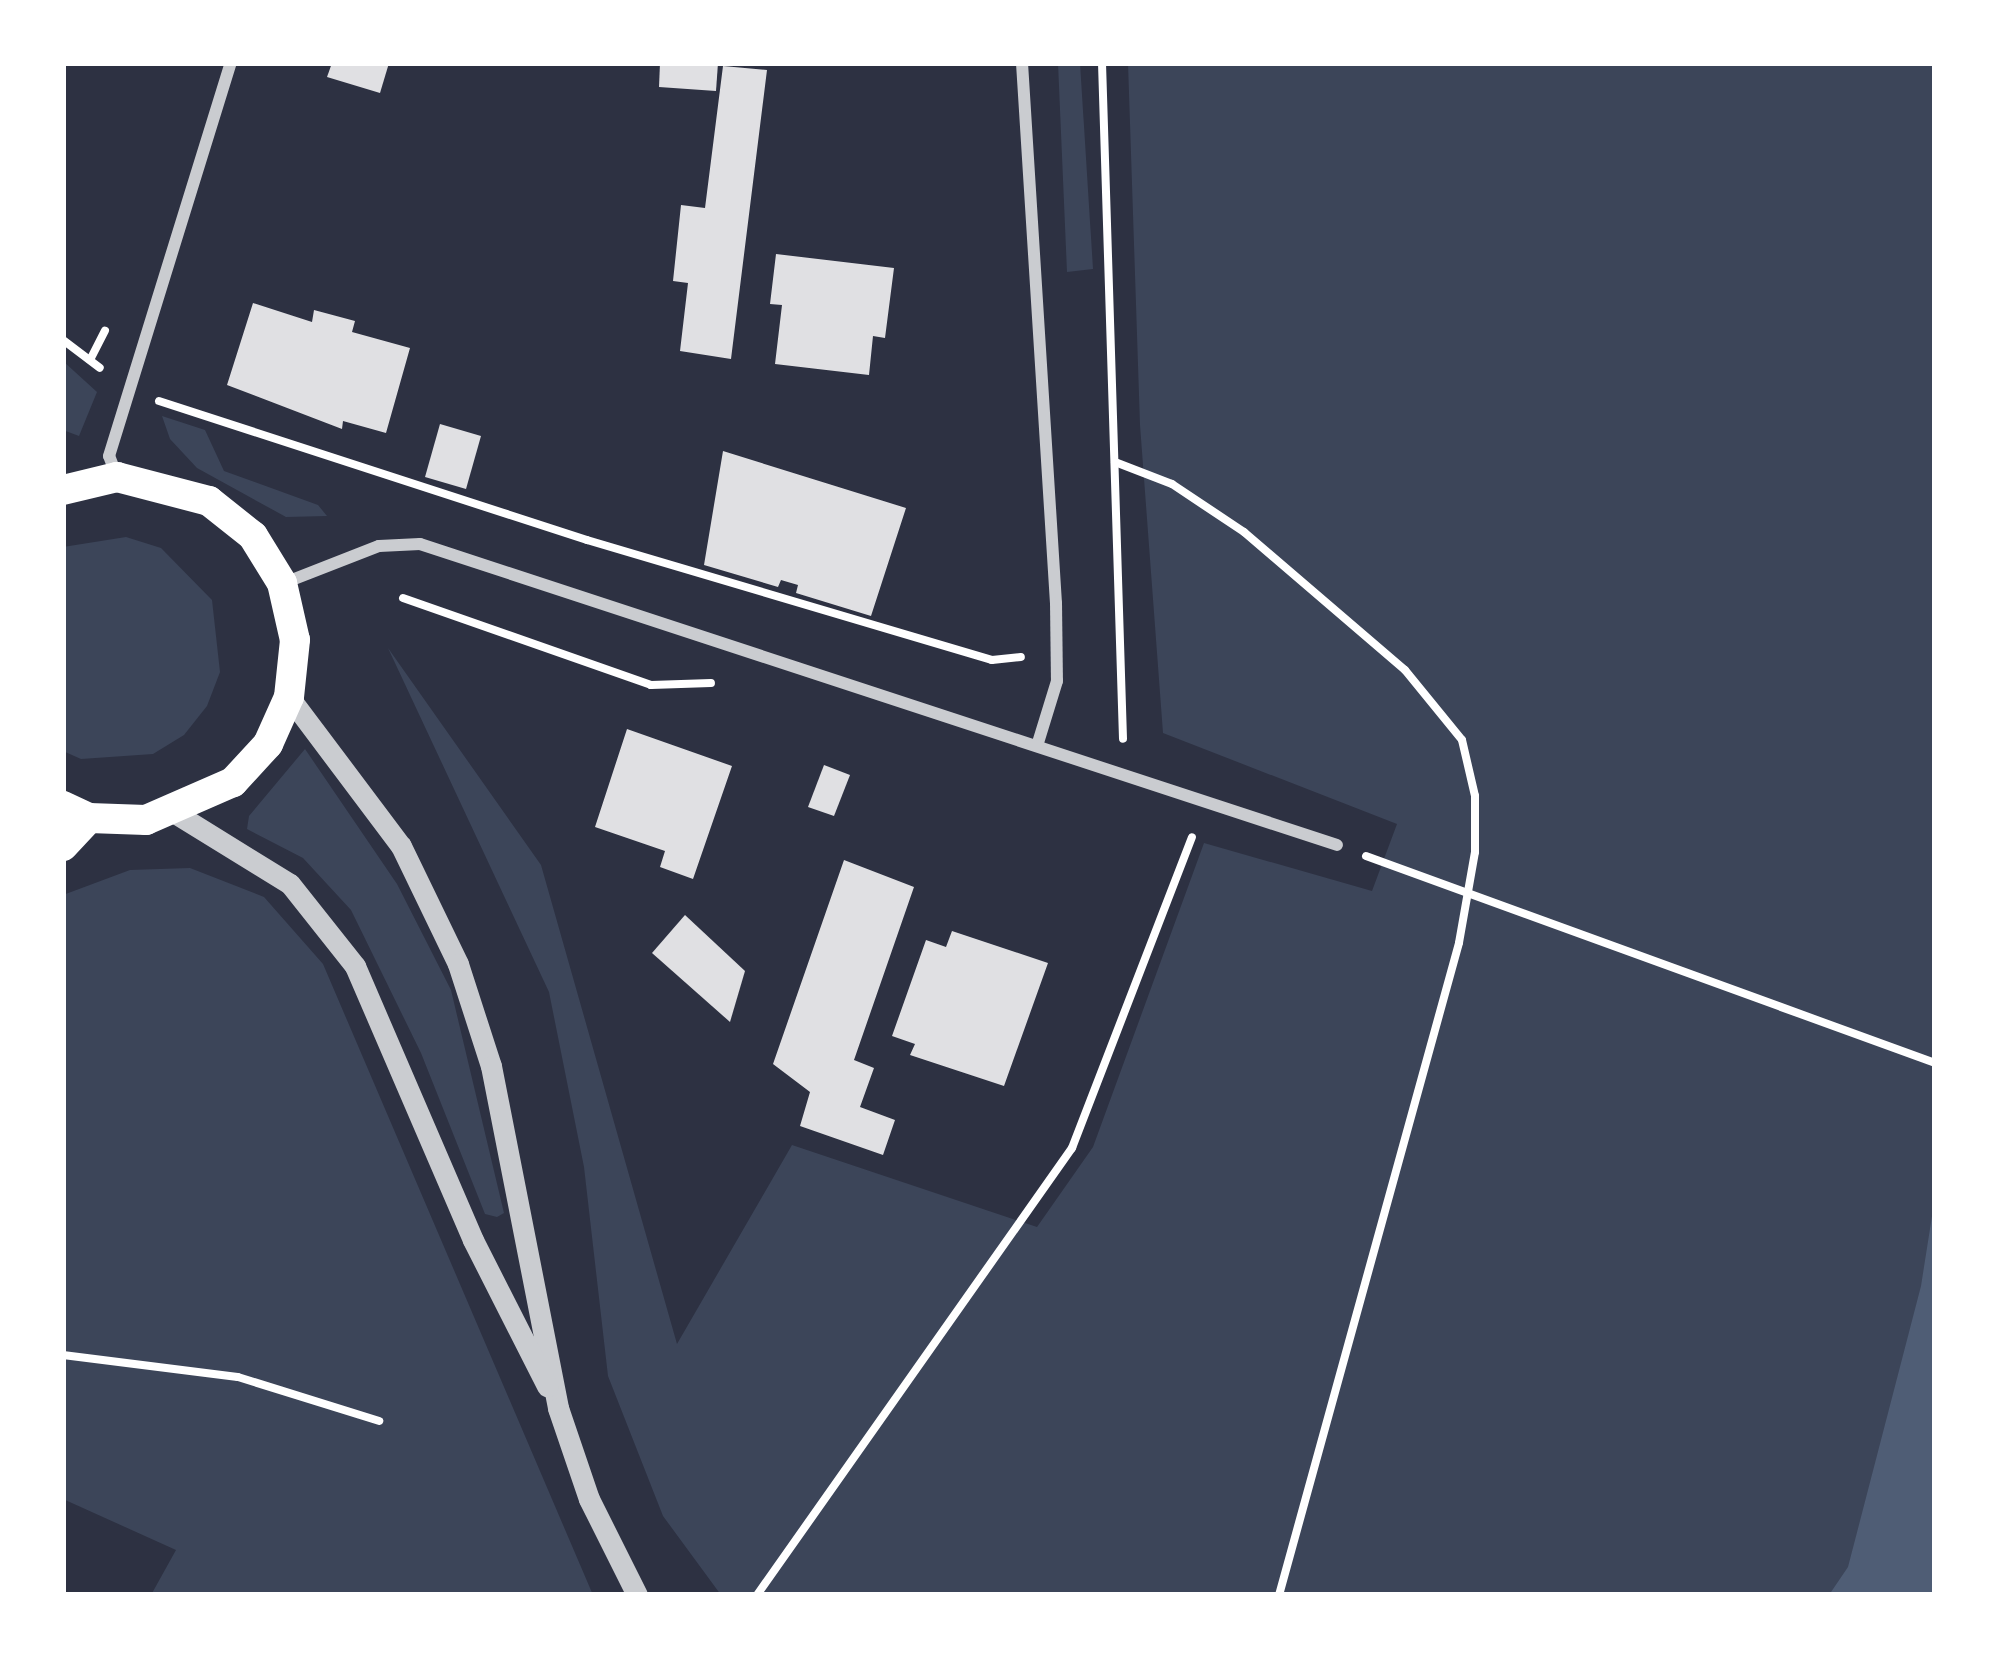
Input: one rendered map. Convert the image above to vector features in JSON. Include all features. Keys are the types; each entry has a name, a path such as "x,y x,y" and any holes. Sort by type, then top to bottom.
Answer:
{"main road":[{"path":"63,847 76,812 176,813 232,782 268,744 289,697 296,640 283,583 253,536 209,501 117,478 67,483"}],"street":[{"path":"117,478 109,456 231,63"},
{"path":"1022,63 1056,604 1057,681 1037,746"},
{"path":"283,583 379,546 420,544 1336,845"},
{"path":"289,697 401,846 458,964 491,1066 558,1408 589,1499 637,1595"},
{"path":"176,813 290,884 355,966 473,1240 558,1408"}],"path":[{"path":"1102,63 1124,775"},
{"path":"63,340 129,391 391,479 992,660 1019,660 1025,647"},
{"path":"1114,462 1172,484 1244,532 1406,670 1462,740 1475,796 1475,852 1459,943 1279,1595"},
{"path":"403,598 651,685 729,689"},
{"path":"758,1595 1072,1148 1205,802"},
{"path":"1172,824 1194,830"},
{"path":"1336,845 1935,1063"},
{"path":"63,1355 238,1378 379,1421"}],"shaded area":[{"path":"1058,63 1080,63 1093,269 1067,272"},
{"path":"1128,63 1935,63 1935,1595 721,1595 663,1516 608,1376 584,1167 549,992 388,648 541,865 677,1344 792,1145 1037,1227 1093,1147 1204,843 1372,891 1397,824 1163,733 1140,425"},
{"path":"63,361 97,392 79,436 63,430"},
{"path":"162,416 205,430 224,471 318,505 327,516 286,517 197,468 170,439"},
{"path":"126,537 161,548 212,600 220,672 207,706 184,735 153,754 81,759 63,751 63,547"},
{"path":"305,749 397,884 451,990 504,1213 497,1217 485,1214 421,1053 351,910 303,858 247,829 249,816"},
{"path":"190,868 264,897 323,964 593,1595 151,1595 176,1550 63,1499 63,895 130,870"},
{"path":"1935,1197 1935,1595 1829,1595 1848,1567 1921,1286"}],"building":[{"path":"332,63 389,63 380,93 327,77"},
{"path":"660,63 718,63 716,91 659,87"},
{"path":"723,66 767,70 731,359 680,351 688,283 673,281 681,205 705,208"},
{"path":"776,254 894,268 885,338 873,336 869,375 775,364 782,305 770,304"},
{"path":"253,303 312,322 314,310 355,321 352,332 410,348 386,433 343,421 342,429 227,385"},
{"path":"440,424 481,436 466,489 425,477"},
{"path":"723,451 906,508 871,616 796,593 798,585 781,580 778,587 704,565"},
{"path":"627,729 732,766 693,879 660,867 665,851 595,827"},
{"path":"824,765 850,775 834,816 808,807"},
{"path":"844,860 914,887 854,1060 874,1068 860,1107 895,1120 883,1155 800,1126 810,1092 773,1064"},
{"path":"685,915 745,971 730,1022 652,953"},
{"path":"952,931 1048,963 1004,1086 910,1055 915,1044 892,1036 926,940 946,947"}]}
